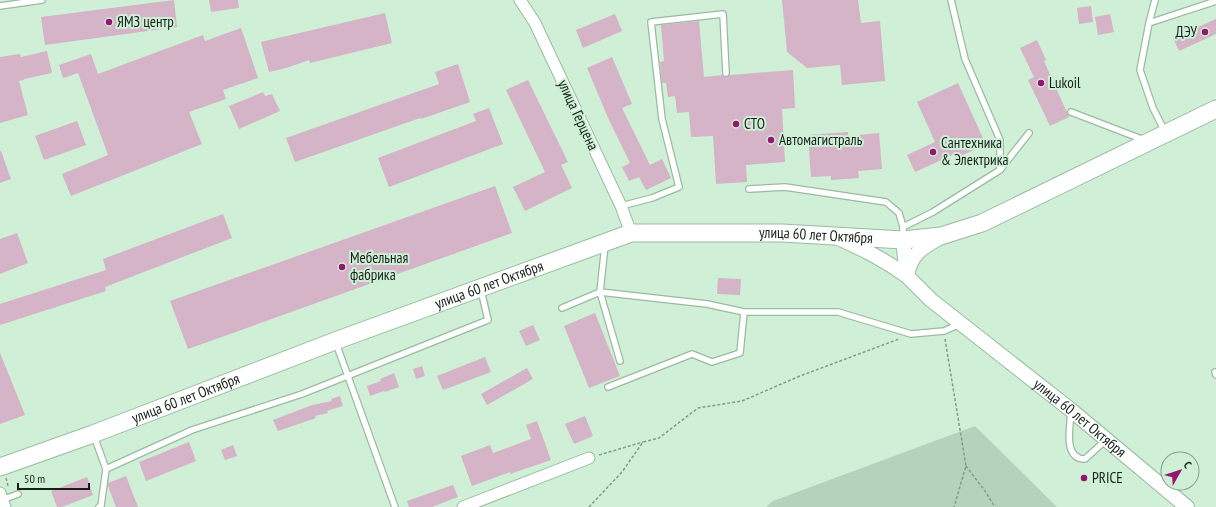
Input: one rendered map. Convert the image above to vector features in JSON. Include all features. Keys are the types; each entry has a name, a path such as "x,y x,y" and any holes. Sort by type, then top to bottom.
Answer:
{"main road":[{"name":"улица 60 лет Октября","path":"0,467 93,434 335,340 631,233 782,233 833,236 903,234 941,236 982,223 1216,109"}],"street":[{"name":"улица Герцена","path":"520,0 535,23 621,206 631,233"},
{"path":"903,234 907,276"},
{"name":"улица 60 лет Октября","path":"833,236 866,250 907,276 931,300 960,324 1071,410 1187,507"},
{"path":"907,276 909,266 914,255 941,236"},
{"path":"463,507 589,458"}],"lane":[{"path":"0,6 42,0"},
{"path":"950,0 965,59 1000,140 1000,170"},
{"path":"1155,0 1140,70 1153,108 1166,134"},
{"path":"1149,23 1216,1"},
{"path":"621,206 652,198 679,187 662,119 651,22 723,14 726,73"},
{"path":"1071,112 1150,142"},
{"path":"749,189 785,187 886,202 899,212 903,234 933,212 1000,170 1029,133"},
{"path":"605,243 600,292 620,361"},
{"path":"106,469 192,430 302,394 488,320 480,288"},
{"path":"562,308 600,292 707,304 744,312 838,312 911,334 944,331 960,324"},
{"path":"608,387 692,354 712,362 740,353 744,312"},
{"path":"335,340 395,507"},
{"path":"1071,410 1070,448 1074,455 1080,459 1085,459 1106,440"},
{"path":"93,434 106,469 101,506 99,507"},
{"path":"3,501 18,494"}],"path":[{"path":"944,331 966,466 954,507"},
{"path":"589,458 659,438 698,408 742,401 800,376 911,334"},
{"path":"589,507 622,472 643,442"},
{"path":"966,466 995,507"}],"green space":[{"path":"975,426 1057,507 766,507 773,501"}],"building":[{"name":"ЯМЗ центр","path":"174,0 177,27 45,45 41,17"},
{"path":"209,0 238,0 239,8 211,12"},
{"path":"782,0 858,0 861,23 880,21 885,81 842,85 840,65 807,68 787,52"},
{"path":"1091,6 1093,22 1079,24 1077,8"},
{"path":"385,13 392,43 310,63 309,60 269,72 261,42"},
{"path":"615,14 622,31 583,48 576,30"},
{"path":"1110,14 1114,32 1098,35 1095,17"},
{"path":"1216,19 1216,34 1179,51 1173,38"},
{"name":"СТО","path":"699,21 704,77 723,75 727,77 730,75 793,70 795,108 782,109 785,162 746,165 747,182 716,184 713,136 691,137 689,112 677,113 675,96 668,97 666,83 662,83 660,62 664,61 661,25"},
{"path":"241,28 258,78 223,90 226,99 189,112 202,144 71,196 62,174 108,155 78,73 63,78 59,65 91,54 98,74 203,35 205,41"},
{"path":"1037,40 1046,60 1044,61 1069,117 1050,126 1028,80 1034,77 1020,48"},
{"path":"47,51 52,73 19,81 28,115 0,123 0,57 20,54 21,57"},
{"path":"612,57 632,104 622,108 650,165 662,159 671,178 646,190 639,177 629,181 622,167 630,163 609,120 587,68"},
{"path":"458,64 470,102 295,162 286,138 439,84 435,72"},
{"path":"528,80 568,162 561,165 572,188 525,211 513,187 545,172 506,90"},
{"path":"958,83 986,145 960,156 959,152 915,172 907,155 935,142 917,102"},
{"path":"263,92 265,96 272,94 280,111 239,129 229,106"},
{"path":"489,108 503,144 389,187 378,158 476,121 473,114"},
{"path":"77,121 86,145 44,160 35,136"},
{"path":"848,132 848,136 879,133 882,169 858,171 859,178 831,180 831,176 811,177 808,135"},
{"path":"0,151 11,179 0,183"},
{"name":"Мебельная фабрика","path":"495,186 512,233 188,349 170,301"},
{"path":"223,214 232,238 105,287 106,291 0,325 0,304 106,270 103,259"},
{"path":"17,233 28,263 0,274 0,239"},
{"path":"718,278 741,279 740,295 717,294"},
{"path":"595,313 620,376 589,388 564,326"},
{"path":"533,325 540,340 526,346 519,331"},
{"path":"0,353 25,415 0,424"},
{"path":"485,357 491,372 443,390 437,376"},
{"path":"422,366 425,376 416,379 413,369"},
{"path":"527,368 533,379 487,405 481,394"},
{"path":"394,373 399,387 370,396 367,386 381,381 380,379"},
{"path":"340,396 343,406 327,411 328,413 315,416 316,418 278,431 273,420 312,405 332,401 331,399"},
{"path":"585,416 593,436 574,444 565,424"},
{"path":"537,421 551,460 510,474 510,472 472,486 461,456 490,445 493,453 531,439 526,425"},
{"path":"189,442 196,461 146,481 139,462"},
{"path":"233,445 237,456 225,460 221,450"},
{"path":"126,476 138,507 116,507 108,483"},
{"path":"87,477 93,495 62,507 57,507 51,491"},
{"path":"453,485 458,497 432,507 409,507 407,501"}],"place":[{"name":"ЯМЗ центр","path":"109,22"},
{"name":"ДЭУ","path":"1205,32"},
{"name":"Lukoil","path":"1041,83"},
{"name":"СТО","path":"736,124"},
{"name":"Автомагистраль","path":"771,140"},
{"name":"Сантехника & Электрика","path":"933,152"},
{"name":"Мебельная фабрика","path":"342,267"},
{"name":"PRICE","path":"1084,478"}]}
